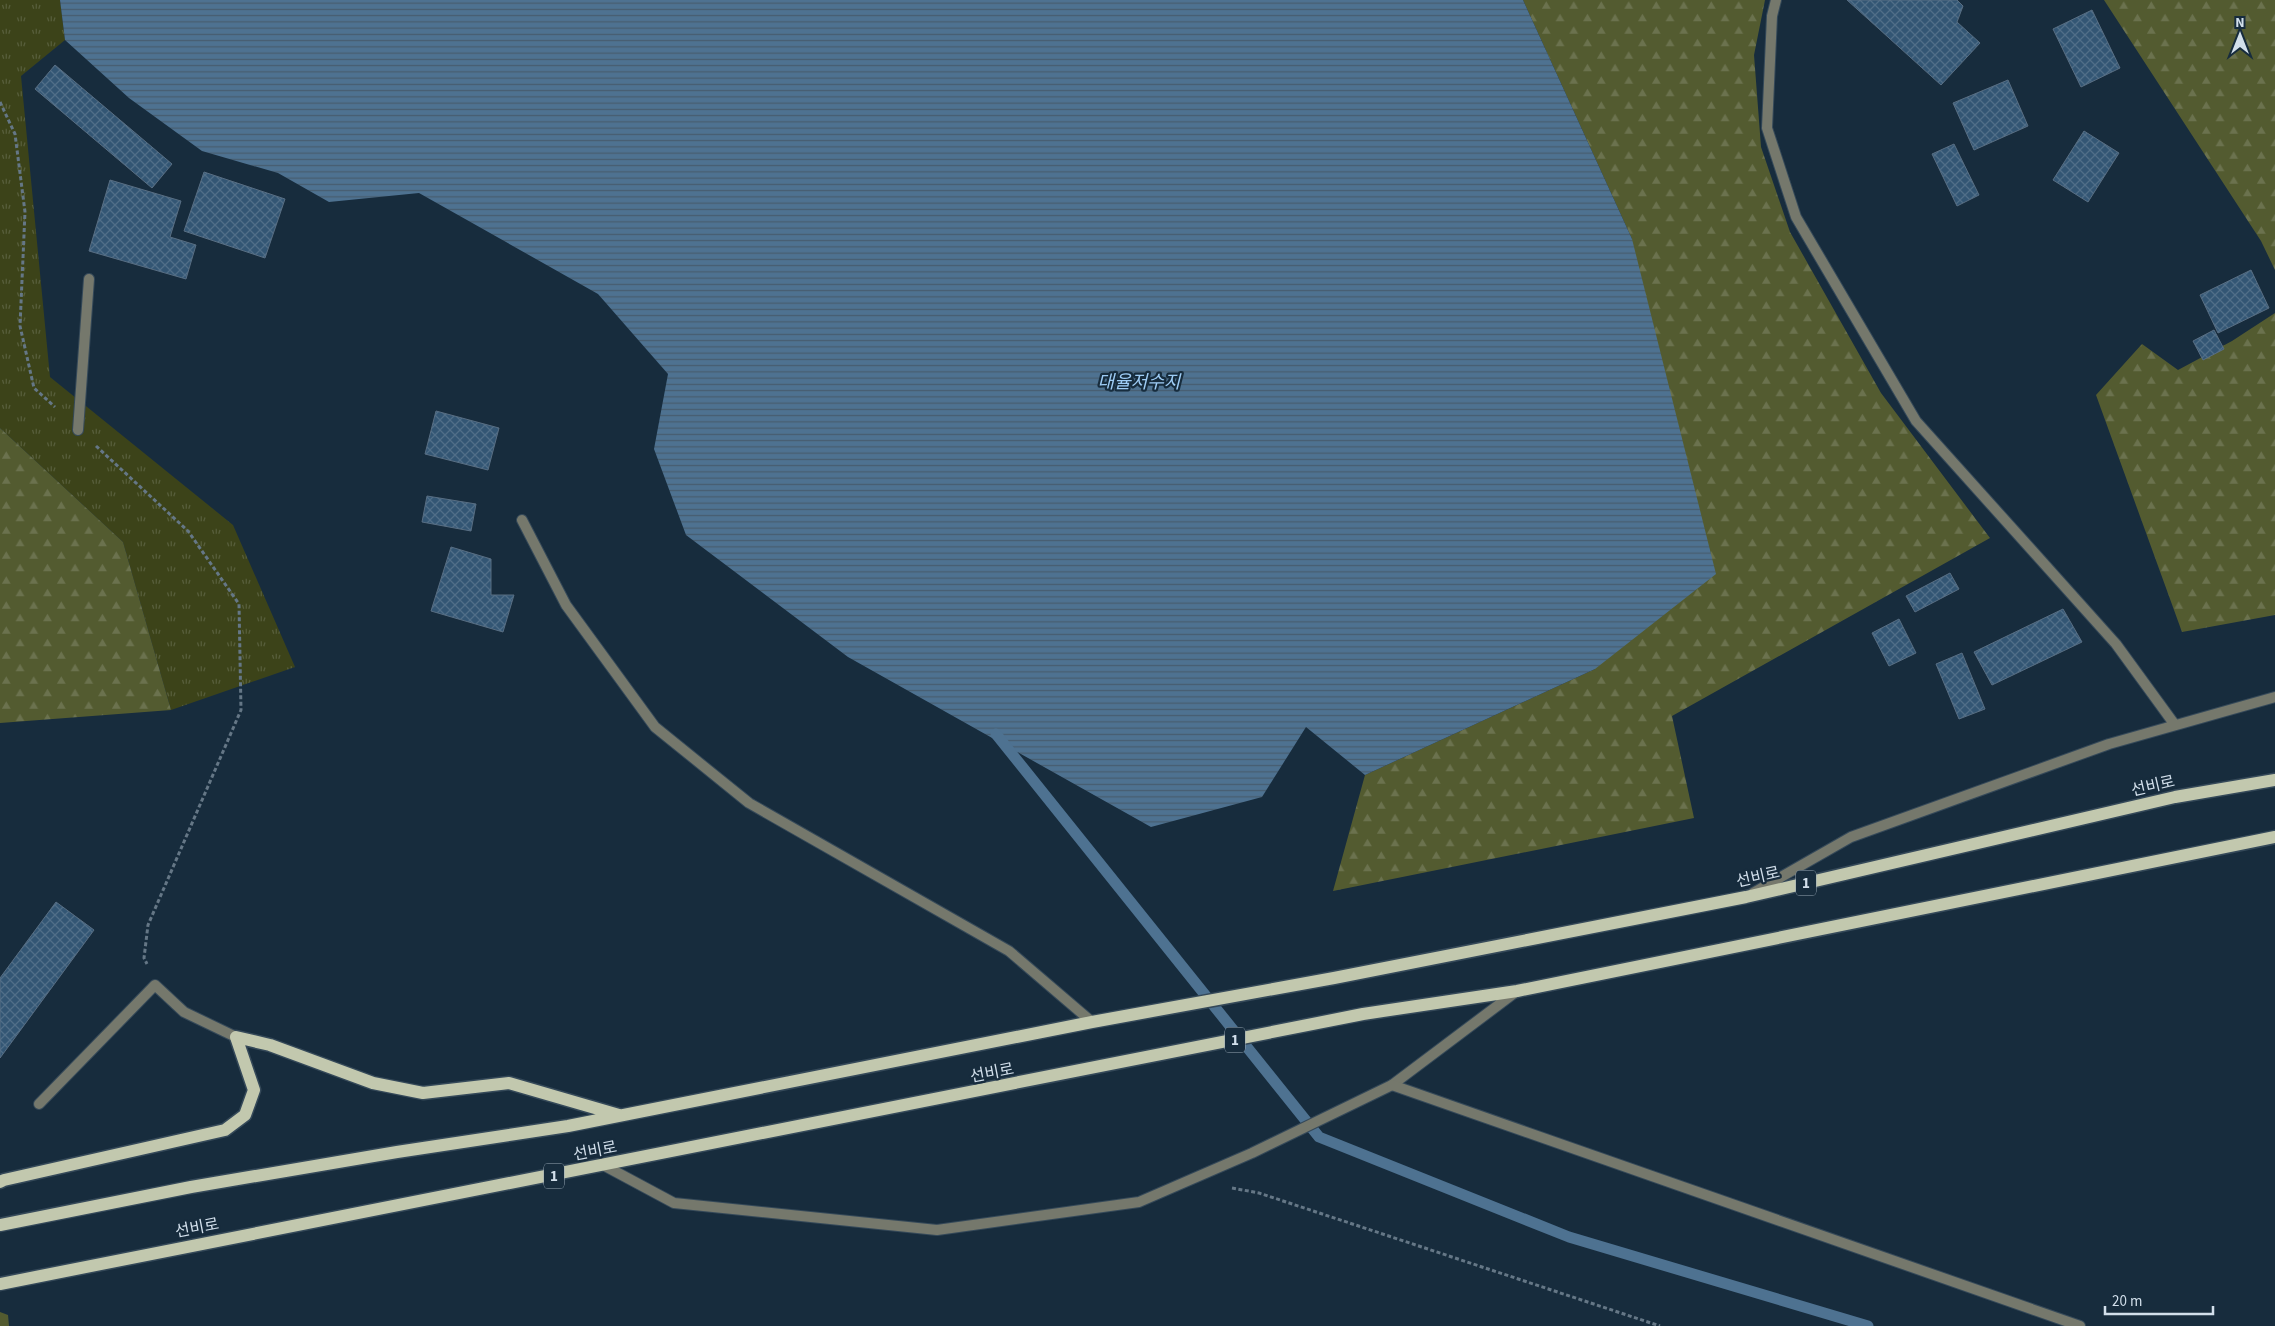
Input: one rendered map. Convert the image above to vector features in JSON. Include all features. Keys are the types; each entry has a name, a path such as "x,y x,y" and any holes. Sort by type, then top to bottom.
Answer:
{"main road":[{"name":"선비로","path":"0,1225 190,1187 568,1126 1092,1022 1334,978 1746,897 2175,797 2275,780"},
{"name":"1","path":"1517,991 2275,837"},
{"name":"선비로","path":"0,1284 313,1221 605,1166 1363,1014 1517,991"},
{"path":"236,1037 270,1046 373,1083 414,1092 423,1093 509,1083 622,1115"},
{"path":"0,1182 225,1130 245,1115 254,1090 236,1037"}],"street":[{"path":"1776,0 1772,16 1767,128 1796,217 1916,421 2116,644 2175,725"},
{"path":"78,430 90,279"},
{"path":"522,520 566,605 655,727 749,803 1009,951 1092,1022"},
{"path":"1746,897 1851,837 2109,744 2275,697"},
{"path":"39,1104 155,985 184,1012 236,1037"},
{"path":"605,1166 674,1204 937,1230 1139,1202 1252,1153 1392,1085 1517,991"},
{"path":"1392,1085 2080,1326"}],"path":[{"path":"0,102 15,134 25,212 20,326 34,388 188,531 239,604 240,710 148,925 144,958 155,985"},
{"path":"1192,1179 1259,1193 1660,1326"}],"green space":[{"path":"0,0 60,0 65,40 21,76 50,377 233,525 295,667 171,710 123,542 0,428"},
{"path":"1523,0 1765,0 1754,55 1761,147 1790,232 1881,393 1990,538 1672,716 1694,818 1333,891 1365,775 1595,669 1632,239"},
{"path":"2104,0 2275,0 2275,270 2261,241"},
{"path":"2275,313 2275,615 2182,632 2096,395 2142,344 2178,370 2232,341"},
{"path":"0,428 123,542 171,710 0,723"},
{"path":"0,1312 8,1315 9,1326 0,1326"}],"water":[{"name":"대율저수지","path":"60,0 1523,0 1632,239 1716,574 1595,669 1365,775 1306,727 1262,797 1151,827 848,657 686,535 654,449 668,374 598,294 419,193 329,202 278,173 202,151 129,98 65,40"}],"building":[{"path":"1847,0 1957,0 1963,6 1957,22 1980,43 1941,85"},
{"path":"2092,10 2120,68 2081,87 2053,29"},
{"path":"55,65 172,164 152,188 35,89"},
{"path":"2008,80 2028,126 1974,150 1953,103"},
{"path":"2084,131 2119,153 2088,202 2053,180"},
{"path":"1954,144 1979,195 1957,206 1932,154"},
{"path":"204,172 285,199 265,258 184,231"},
{"path":"110,180 181,201 170,237 196,245 186,279 89,251"},
{"path":"2251,270 2269,308 2218,333 2200,295"},
{"path":"2214,330 2224,349 2203,360 2193,341"},
{"path":"436,411 499,428 488,470 425,454"},
{"path":"427,496 476,504 471,531 422,522"},
{"path":"451,547 491,559 491,595 514,595 503,632 431,611"},
{"path":"1950,573 1959,589 1915,612 1906,596"},
{"path":"2063,609 2082,642 1992,685 1974,652"},
{"path":"1899,619 1916,653 1889,666 1872,633"},
{"path":"1962,653 1985,709 1959,719 1936,664"},
{"path":"56,902 94,930 0,1058 0,978"}],"waterway":[{"path":"996,734 1319,1137 1569,1237 1868,1326"}]}
